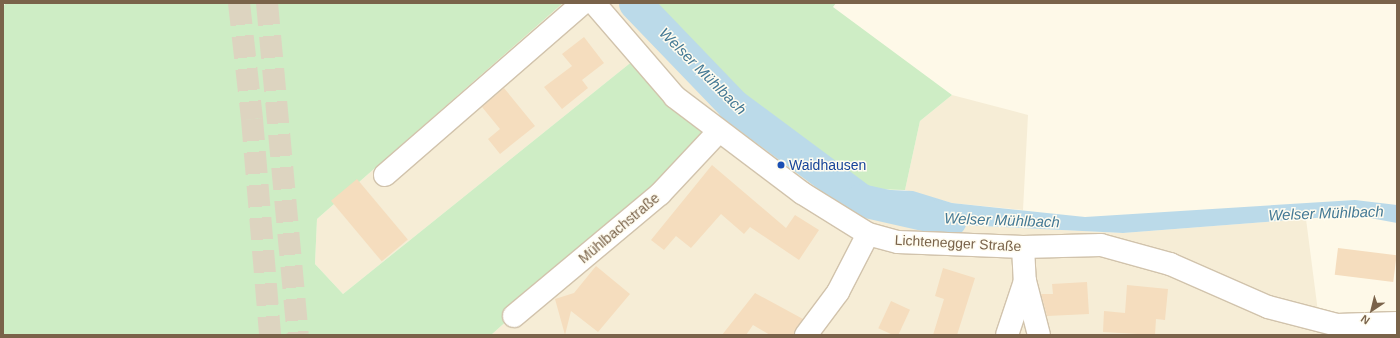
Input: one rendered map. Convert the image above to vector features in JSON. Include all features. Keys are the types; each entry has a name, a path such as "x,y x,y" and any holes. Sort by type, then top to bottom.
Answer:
{"street":[{"path":"385,175 583,3"},
{"name":"Lichtenegger Straße","path":"594,3 675,97 718,132 802,193 868,234 898,242 1023,247 1101,245 1170,264 1268,307 1338,325 1397,323"},
{"name":"Mühlbachstraße","path":"514,316 660,194 718,132"},
{"path":"806,335 838,292 868,234"},
{"path":"1023,247 1025,281 1039,335"},
{"path":"1007,335 1025,281"}],"shaded area":[{"path":"563,3 635,3 733,105 861,200 961,225 1123,233 1306,219 1321,335 491,335 713,137 634,60 343,294 315,264 317,219"},
{"path":"952,95 1028,115 1023,210 952,203 905,190 920,121"}],"green space":[{"path":"6,3 563,3 317,219 315,264 343,294 634,60 713,137 491,335 3,335 3,7"},
{"path":"645,3 836,3 833,7 952,95 920,121 905,190 869,189 740,100"}],"water":[{"path":"635,3 645,3 740,100 869,189 913,191 952,203 1085,217 1355,200 1397,205 1397,223 1354,215 1123,233 961,225 861,200 733,105"}],"building":[{"path":"584,37 604,63 582,80 588,88 562,109 544,87 572,66 562,54"},
{"path":"504,88 535,126 500,154 488,139 500,129 482,107"},
{"path":"712,165 786,228 795,215 819,230 799,260 750,227 744,234 721,214 691,248 676,236 664,250 651,240"},
{"path":"357,179 408,240 382,261 331,201"},
{"path":"1338,248 1397,255 1393,282 1335,275"},
{"path":"596,266 630,294 598,332 571,311 565,335 555,299 574,293"},
{"path":"943,268 975,278 957,335 933,335 944,299 935,296"},
{"path":"1087,282 1089,314 1047,316 1041,294 1053,294 1052,284"},
{"path":"1127,285 1168,289 1165,320 1156,319 1155,335 1103,332 1104,311 1125,313"},
{"path":"755,293 803,319 794,335 770,335 753,325 746,335 722,335"},
{"path":"891,301 910,310 898,335 893,335 878,328"}],"waterway":[{"name":"Welser Mühlbach","path":"635,3 733,105 861,200 950,220"}],"tunnel":[{"path":"239,3 252,119 270,335"},
{"path":"267,3 298,335"}],"place":[{"name":"Waidhausen","path":"781,165"}]}
